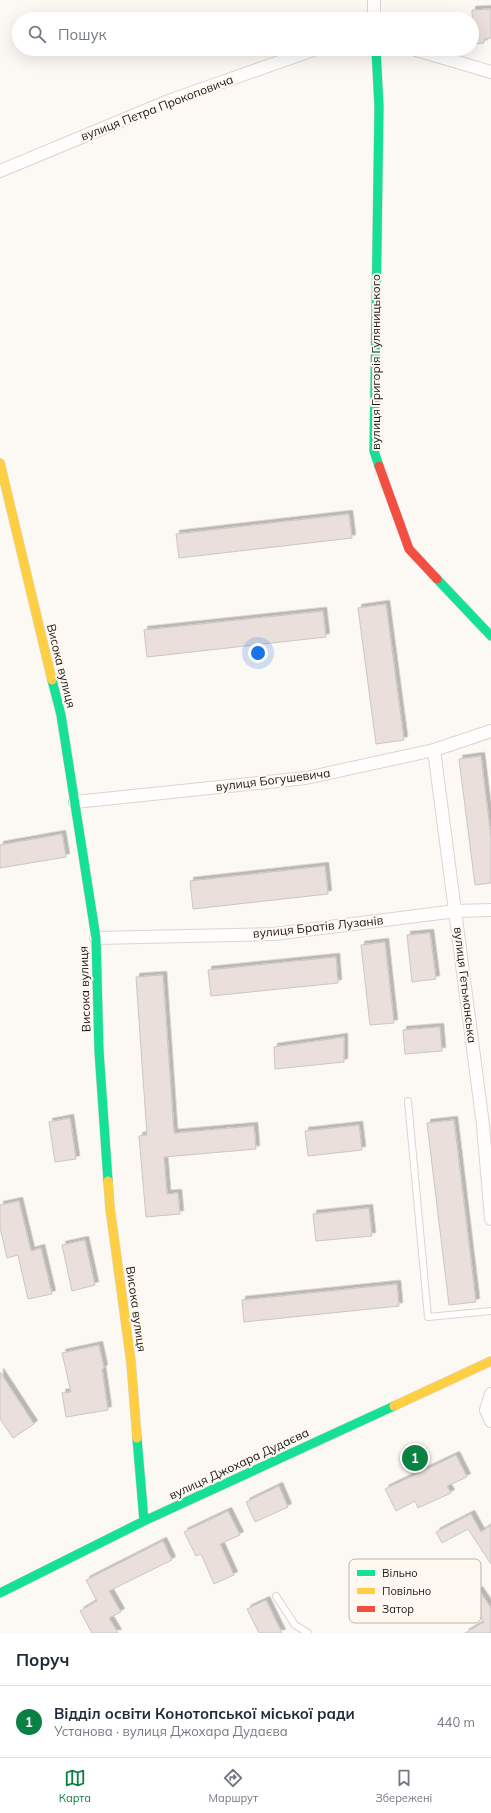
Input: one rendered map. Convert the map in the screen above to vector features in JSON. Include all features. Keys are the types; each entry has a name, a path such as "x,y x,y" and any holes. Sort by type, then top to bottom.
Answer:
{"street":[{"path":"374,0 374,12"},
{"name":"вулиця Петра Прокоповича","path":"0,171 171,100 296,56"},
{"name":"вулиця Григорія Гуляницького","path":"376,56 379,107 374,451 409,549 491,636"},
{"path":"437,56 491,72"},
{"name":"Висока вулиця","path":"0,463 61,716 96,938 99,1051 110,1208 131,1362 144,1521"},
{"name":"вулиця Богушевича","path":"75,802 306,778 434,750 491,731"},
{"name":"вулиця Гетьманська","path":"434,750 483,1125 491,1220"},
{"name":"вулиця Братів Лузанів","path":"96,938 274,934 456,911 491,910"},
{"name":"вулиця Джохара Дудаєва","path":"0,1593 144,1521 491,1361"},
{"path":"491,1394 486,1410 491,1420"}],"lane":[{"path":"408,1101 428,1317 491,1311"},
{"path":"276,1596 295,1625 308,1633"}],"building":[{"path":"491,9 491,38 484,39 484,43 479,43 479,12 472,12 472,10"},
{"path":"349,514 352,538 179,558 176,534"},
{"path":"386,604 404,740 376,744 358,608"},
{"path":"323,611 326,637 147,657 144,630"},
{"path":"481,756 491,838 491,883 475,885 459,759"},
{"path":"62,834 66,857 0,868 0,845"},
{"path":"325,866 328,894 193,909 190,881"},
{"path":"430,933 436,979 412,982 407,935"},
{"path":"385,942 394,1023 370,1025 361,945"},
{"path":"336,957 338,983 211,996 208,970"},
{"path":"163,975 174,1133 254,1126 256,1149 164,1157 167,1194 178,1193 180,1214 146,1217 139,1136 147,1135 136,977"},
{"path":"440,1027 442,1051 405,1054 403,1030"},
{"path":"344,1037 344,1062 275,1069 274,1047"},
{"path":"70,1118 76,1159 55,1162 49,1122"},
{"path":"454,1120 476,1302 449,1305 427,1123"},
{"path":"359,1125 362,1150 308,1156 305,1131"},
{"path":"19,1201 31,1251 41,1248 52,1294 28,1299 18,1255 7,1258 0,1232 0,1205"},
{"path":"369,1208 372,1236 316,1241 313,1214"},
{"path":"85,1240 95,1285 72,1291 62,1245"},
{"path":"397,1284 399,1306 244,1322 242,1300"},
{"path":"99,1345 104,1368 102,1369 108,1410 66,1417 62,1393 71,1392 62,1353"},
{"path":"0,1372 34,1424 13,1438 0,1419"},
{"path":"456,1455 467,1477 447,1486 451,1493 418,1508 415,1501 396,1511 385,1489"},
{"path":"279,1486 288,1507 255,1522 246,1502"},
{"path":"228,1511 240,1535 220,1544 234,1575 214,1584 201,1554 196,1556 184,1532"},
{"path":"471,1514 481,1532 491,1525 491,1564 468,1529 442,1543 436,1532"},
{"path":"163,1541 172,1560 109,1591 121,1612 109,1618 118,1633 92,1633 80,1611 97,1601 86,1580"},
{"path":"481,1593 491,1608 491,1633 465,1633 484,1622 481,1618"},
{"path":"266,1600 282,1633 259,1633 247,1609"}],"traffic: fast":[{"path":"376,56 379,107 374,451 379,466"},
{"path":"437,579 491,636"},
{"path":"52,680 61,715 96,938 99,1051 108,1181"},
{"path":"0,1593 144,1521 394,1406"},
{"path":"137,1438 144,1521"}],"traffic: slow":[{"path":"0,463 52,680"},
{"path":"108,1181 110,1208 131,1362 137,1438"},
{"path":"394,1406 491,1361"}],"traffic: jam":[{"path":"379,466 409,549 437,579"}],"place":[{"name":"Відділ освіти Конотопської міської ради","path":"415,1458"}]}
